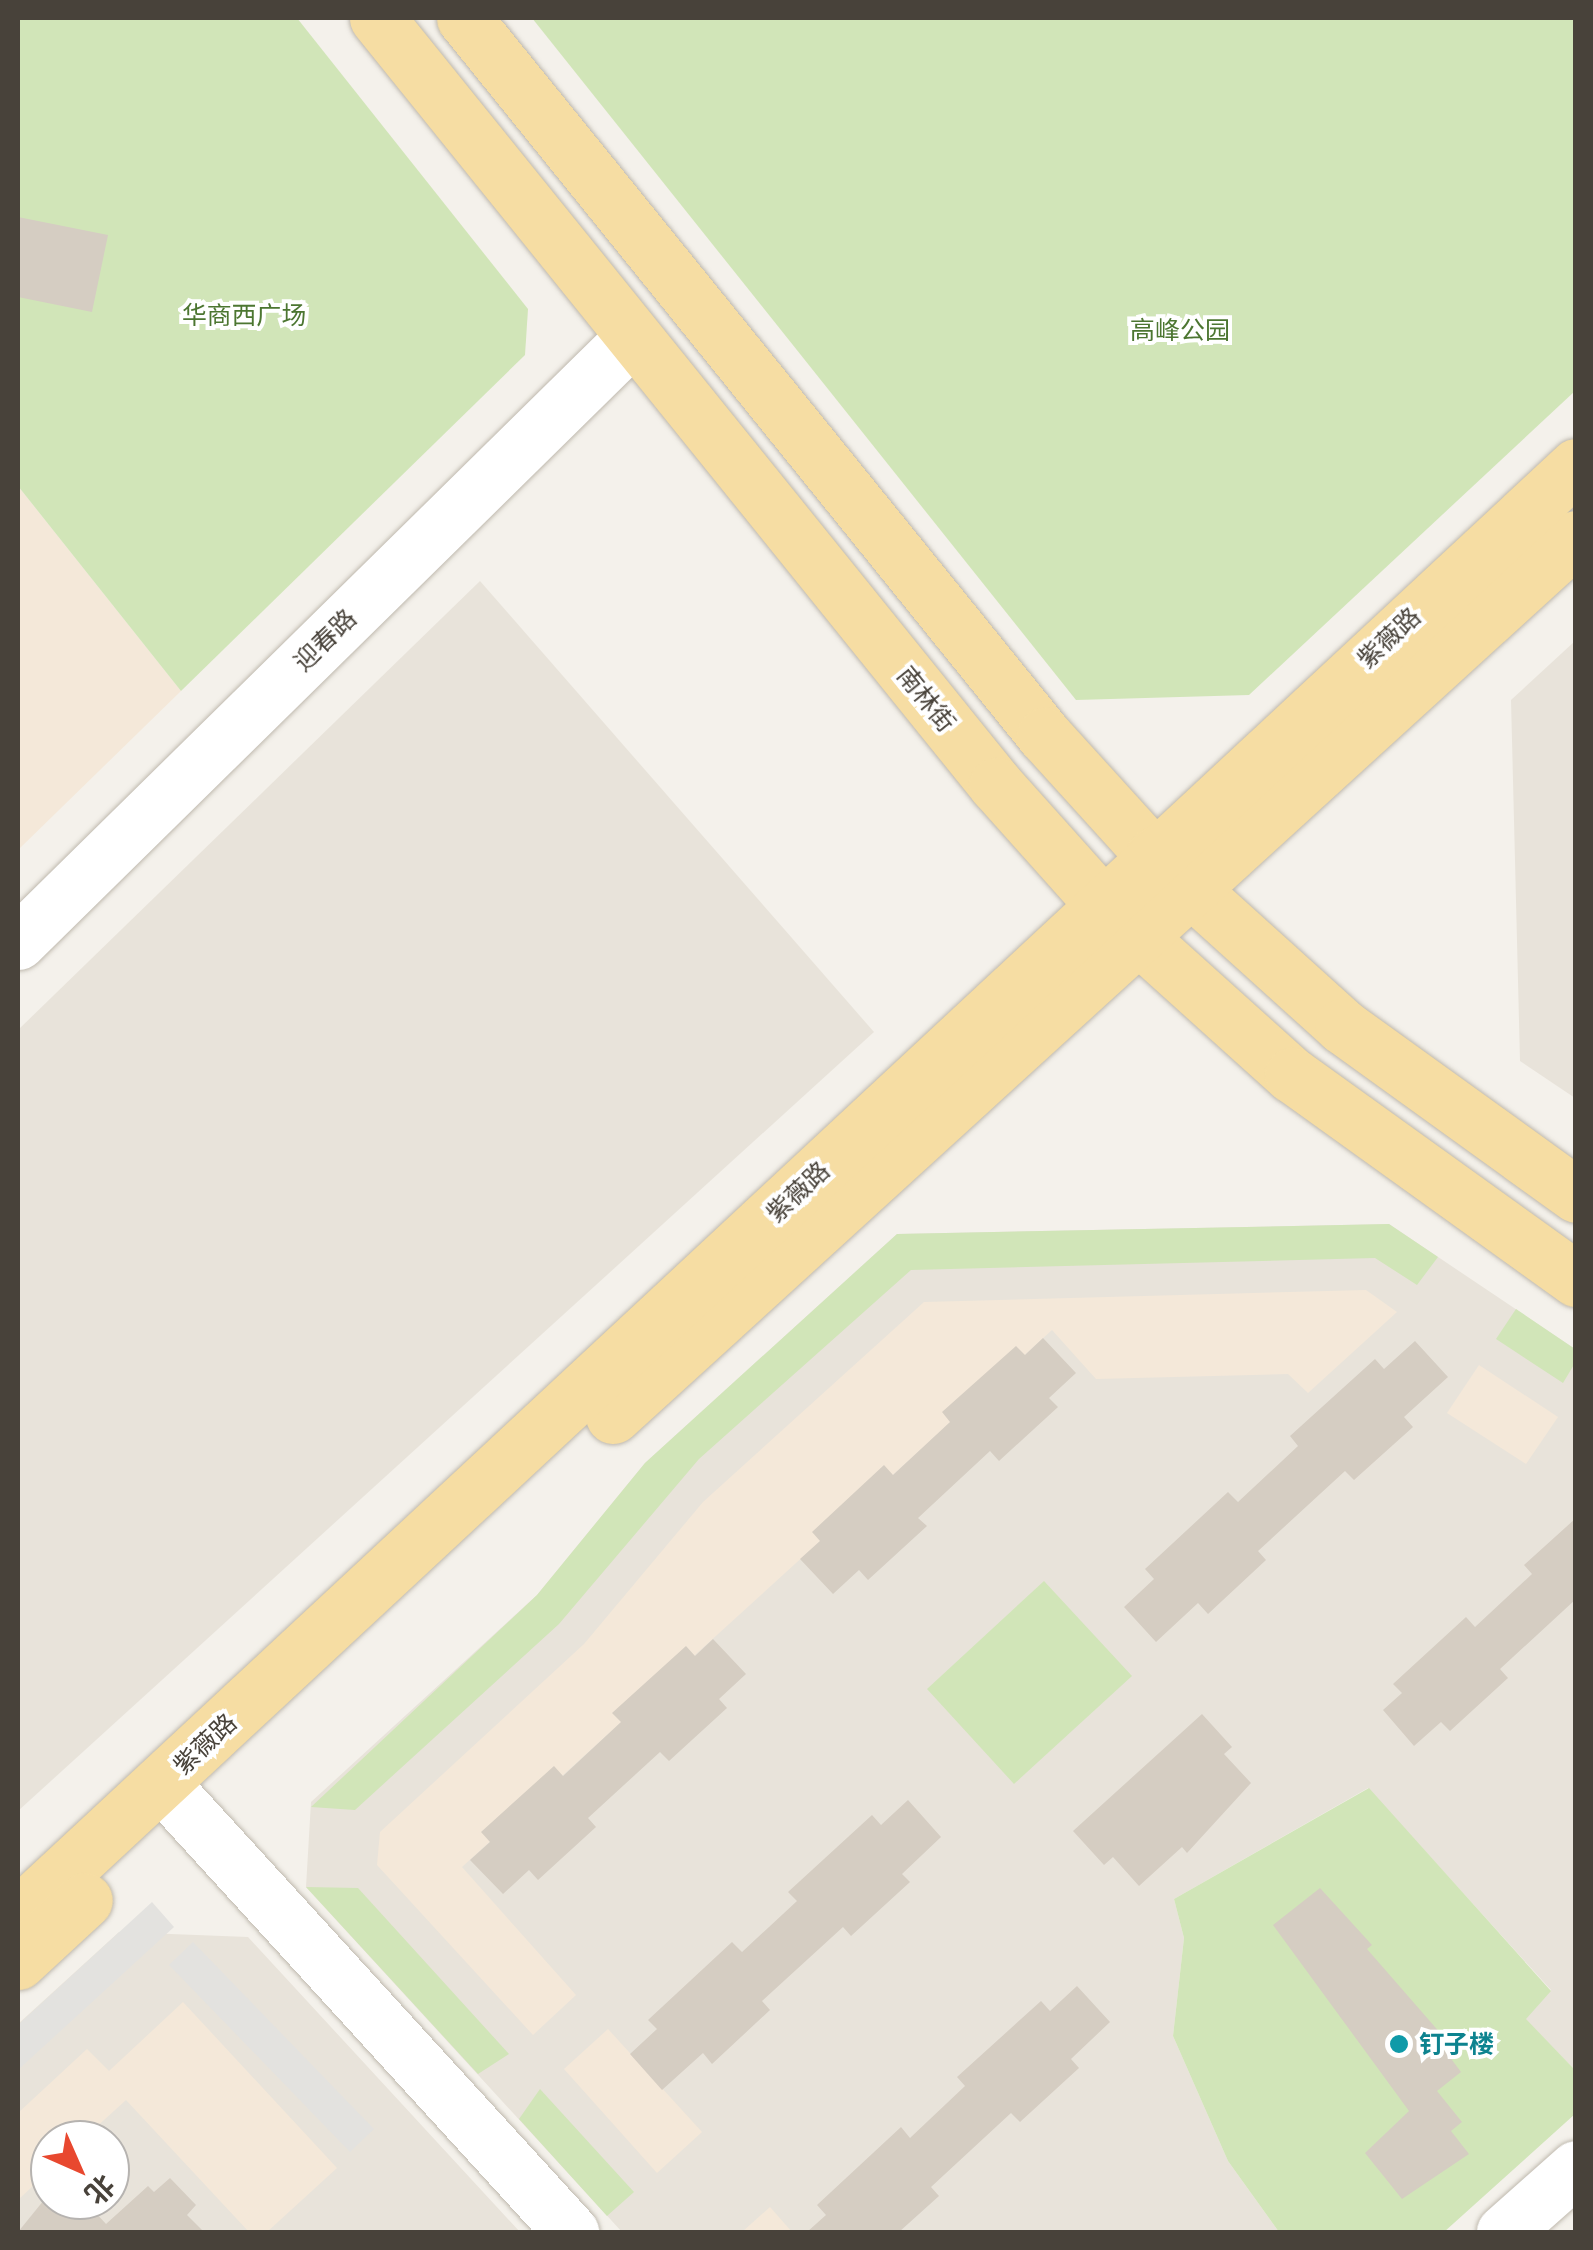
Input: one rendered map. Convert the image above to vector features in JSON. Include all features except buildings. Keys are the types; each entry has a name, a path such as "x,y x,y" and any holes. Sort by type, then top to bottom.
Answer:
{"main road":[{"name":"南林街","path":"376,18 996,785 1122,922 1292,1075 1576,1278"},
{"path":"464,18 1044,735 1171,873 1342,1026 1576,1195"},
{"name":"紫薇路","path":"18,1962 174,1797 1122,922 1576,466"},
{"name":"紫薇路","path":"1171,873 1576,538"},
{"name":"紫薇路","path":"18,1915 174,1797"}],"street":[{"name":"迎春路","path":"18,942 632,338"},
{"path":"174,1797 571,2232"},
{"path":"1504,2232 1576,2168"}],"shaded area":[{"path":"18,486 181,691 18,850"},
{"path":"480,581 874,1032 18,1811 18,1030"},
{"path":"1575,641 1575,1098 1520,1061 1511,700"},
{"path":"1389,1224 1575,1349 1575,2070 1525,2019 1551,1990 1368,1788 1174,1899 1184,1938 1173,2036 1228,2161 1279,2232 622,2232 306,1887 311,1802 537,1595 645,1463 897,1234"},
{"path":"1366,1290 1397,1312 1308,1393 1288,1374 1096,1379 1052,1330 462,1867 576,1995 533,2035 377,1865 380,1832 584,1644 703,1502 924,1302"},
{"path":"1479,1365 1558,1417 1526,1464 1447,1413"},
{"path":"152,1902 174,1927 18,2070 18,2025"},
{"path":"119,1932 248,1937 520,2232 18,2232 18,2024"},
{"path":"193,1942 374,2129 350,2152 169,1965"},
{"path":"183,2002 337,2168 267,2232 249,2232 126,2100 104,2120 30,2120 30,2189 18,2200 18,2113 87,2049 109,2071"},
{"path":"608,2029 702,2132 657,2173 564,2069"},
{"path":"770,2207 792,2232 742,2232"}],"green space":[{"name":"华商西广场","path":"18,18 297,18 528,309 525,355 181,691 18,486"},
{"name":"高峰公园","path":"532,18 1575,18 1575,391 1249,695 1076,700"},
{"path":"1389,1224 1438,1257 1417,1285 1375,1258 911,1270 699,1459 559,1624 355,1810 311,1807 537,1595 645,1463 897,1234"},
{"path":"1516,1309 1575,1349 1575,1363 1563,1383 1496,1339"},
{"path":"1044,1581 1132,1676 1014,1784 927,1689"},
{"path":"1369,1788 1551,1991 1526,2019 1575,2070 1575,2114 1444,2232 1279,2232 1228,2161 1173,2036 1184,1938 1174,1899"},
{"path":"306,1887 358,1888 509,2054 478,2074"},
{"path":"540,2089 634,2192 607,2216 519,2119"}],"place":[{"name":"钉子楼","path":"1399,2044"}]}
